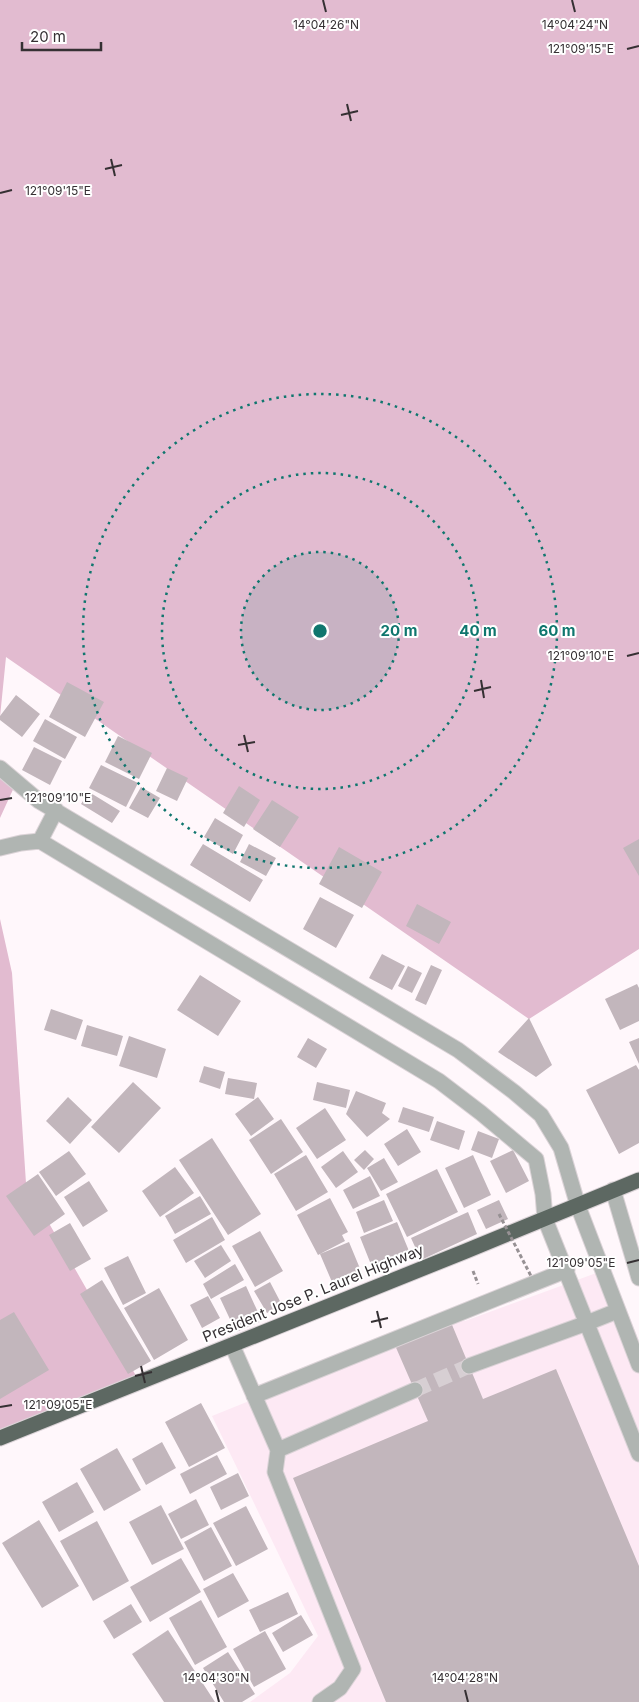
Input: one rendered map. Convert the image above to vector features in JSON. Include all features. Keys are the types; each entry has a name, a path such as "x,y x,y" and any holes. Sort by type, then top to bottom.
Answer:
{"highway":[{"name":"President Jose P. Laurel Highway","path":"0,1438 639,1180"}],"street":[{"path":"0,768 39,801 458,1050 541,1115 561,1148 578,1206 639,1365"},
{"path":"40,841 56,810"},
{"path":"0,848 40,841 439,1081 536,1159 543,1194 545,1219 639,1454"},
{"path":"613,1190 639,1278"},
{"path":"254,1396 567,1270"},
{"path":"469,1366 618,1311"},
{"path":"232,1345 278,1450 275,1472 353,1669 340,1688 320,1702"},
{"path":"278,1450 414,1390"}],"path":[{"path":"499,1214 531,1276"},
{"path":"466,1251 479,1287"}],"shaded area":[{"path":"0,0 639,0 639,949 529,1019 6,657 0,717"},
{"path":"0,765 16,783 0,818"},
{"path":"0,919 12,973 26,1183 139,1381 0,1439"},
{"path":"610,1268 639,1341 639,1702 250,1702 290,1673 318,1636 212,1416 450,1320 465,1321"}],"building":[{"path":"67,682 104,702 85,737 49,717"},
{"path":"16,695 40,714 22,737 0,720 0,716"},
{"path":"45,719 77,737 65,759 33,741"},
{"path":"118,736 152,753 139,779 105,762"},
{"path":"34,747 62,761 50,785 22,770"},
{"path":"101,765 138,783 126,807 89,788"},
{"path":"167,768 188,778 177,801 156,791"},
{"path":"239,786 260,800 244,827 223,813"},
{"path":"141,787 160,798 148,818 129,808"},
{"path":"89,792 120,811 112,823 81,804"},
{"path":"272,800 299,817 280,847 253,829"},
{"path":"215,818 243,835 233,854 204,837"},
{"path":"639,839 639,876 623,848"},
{"path":"203,844 263,880 250,902 190,865"},
{"path":"249,844 276,858 266,876 240,862"},
{"path":"339,847 382,872 362,908 319,884"},
{"path":"320,897 354,915 336,948 303,929"},
{"path":"417,904 451,922 439,944 406,926"},
{"path":"382,954 405,966 392,990 369,978"},
{"path":"431,965 442,970 426,1005 415,1000"},
{"path":"408,966 422,973 412,993 398,986"},
{"path":"200,975 241,1001 218,1036 177,1010"},
{"path":"637,984 639,988 639,1021 620,1030 605,999"},
{"path":"51,1009 83,1020 76,1040 44,1030"},
{"path":"529,1018 552,1065 536,1077 498,1052"},
{"path":"87,1025 123,1036 117,1056 81,1046"},
{"path":"129,1036 166,1049 157,1078 119,1066"},
{"path":"308,1038 327,1049 316,1068 297,1057"},
{"path":"639,1038 639,1064 629,1042"},
{"path":"636,1065 639,1070 639,1143 619,1154 586,1090"},
{"path":"204,1066 225,1072 220,1089 199,1082"},
{"path":"228,1078 257,1083 254,1099 225,1094"},
{"path":"133,1082 161,1108 119,1153 91,1127"},
{"path":"317,1082 350,1090 346,1108 313,1100"},
{"path":"356,1091 386,1103 382,1113 390,1119 367,1137 346,1114"},
{"path":"68,1097 92,1120 70,1144 46,1121"},
{"path":"258,1097 274,1119 251,1136 235,1114"},
{"path":"403,1107 434,1117 429,1132 398,1122"},
{"path":"325,1108 346,1140 317,1159 296,1128"},
{"path":"281,1119 303,1152 271,1174 249,1140"},
{"path":"437,1121 465,1131 459,1150 430,1140"},
{"path":"407,1129 421,1152 398,1166 384,1144"},
{"path":"478,1131 499,1139 492,1158 471,1150"},
{"path":"212,1138 261,1214 228,1235 179,1160"},
{"path":"365,1150 374,1159 364,1170 354,1160"},
{"path":"513,1150 529,1181 506,1193 490,1161"},
{"path":"69,1151 86,1174 56,1196 39,1172"},
{"path":"343,1151 358,1172 336,1188 321,1167"},
{"path":"306,1155 328,1192 296,1211 274,1174"},
{"path":"473,1155 491,1195 464,1208 445,1168"},
{"path":"384,1158 398,1182 381,1191 367,1168"},
{"path":"175,1167 194,1193 160,1217 142,1191"},
{"path":"437,1169 458,1212 407,1237 386,1194"},
{"path":"38,1174 65,1214 34,1236 6,1196"},
{"path":"370,1176 380,1196 353,1209 343,1190"},
{"path":"89,1181 108,1211 83,1227 64,1197"},
{"path":"200,1196 211,1214 175,1234 165,1216"},
{"path":"330,1198 348,1232 342,1235 345,1241 318,1255 297,1215"},
{"path":"384,1200 393,1221 364,1233 356,1212"},
{"path":"499,1200 508,1219 486,1229 477,1210"},
{"path":"468,1212 477,1234 421,1260 411,1238"},
{"path":"212,1217 225,1240 186,1263 173,1240"},
{"path":"397,1222 409,1251 372,1267 360,1237"},
{"path":"70,1223 91,1259 70,1271 49,1235"},
{"path":"260,1231 283,1271 255,1287 232,1246"},
{"path":"349,1242 361,1271 332,1282 320,1254"},
{"path":"221,1245 231,1261 205,1278 194,1261"},
{"path":"128,1256 146,1293 123,1305 104,1268"},
{"path":"235,1264 244,1280 211,1299 203,1284"},
{"path":"102,1280 151,1361 128,1374 80,1294"},
{"path":"270,1282 282,1305 267,1313 254,1291"},
{"path":"246,1286 262,1321 236,1332 220,1298"},
{"path":"159,1288 188,1340 154,1360 124,1308"},
{"path":"208,1296 220,1318 202,1328 190,1305"},
{"path":"14,1312 49,1370 0,1399 0,1320"},
{"path":"450,1320 483,1399 556,1369 639,1566 639,1702 386,1702 293,1478 428,1421 394,1343"},
{"path":"201,1403 225,1448 189,1467 165,1422"},
{"path":"162,1442 176,1468 146,1485 132,1459"},
{"path":"117,1448 141,1490 104,1511 80,1469"},
{"path":"217,1455 227,1474 190,1494 180,1474"},
{"path":"238,1473 249,1496 221,1510 210,1487"},
{"path":"77,1482 94,1512 59,1532 42,1502"},
{"path":"196,1499 209,1525 181,1539 168,1514"},
{"path":"161,1505 184,1549 152,1565 129,1522"},
{"path":"246,1506 268,1549 236,1566 213,1523"},
{"path":"39,1520 79,1586 42,1608 2,1543"},
{"path":"97,1521 129,1581 93,1601 60,1541"},
{"path":"211,1527 232,1566 204,1581 184,1542"},
{"path":"181,1558 201,1592 150,1622 130,1587"},
{"path":"233,1573 249,1601 218,1618 203,1589"},
{"path":"288,1592 298,1614 260,1632 249,1610"},
{"path":"201,1600 227,1647 195,1665 169,1618"},
{"path":"131,1604 142,1622 114,1639 103,1621"},
{"path":"301,1615 313,1635 283,1652 272,1633"},
{"path":"168,1630 215,1702 164,1702 132,1654"},
{"path":"265,1631 286,1669 254,1687 233,1649"},
{"path":"228,1652 255,1694 242,1702 224,1702 203,1668"}],"tunnel":[{"path":"415,1390 469,1366"}]}
